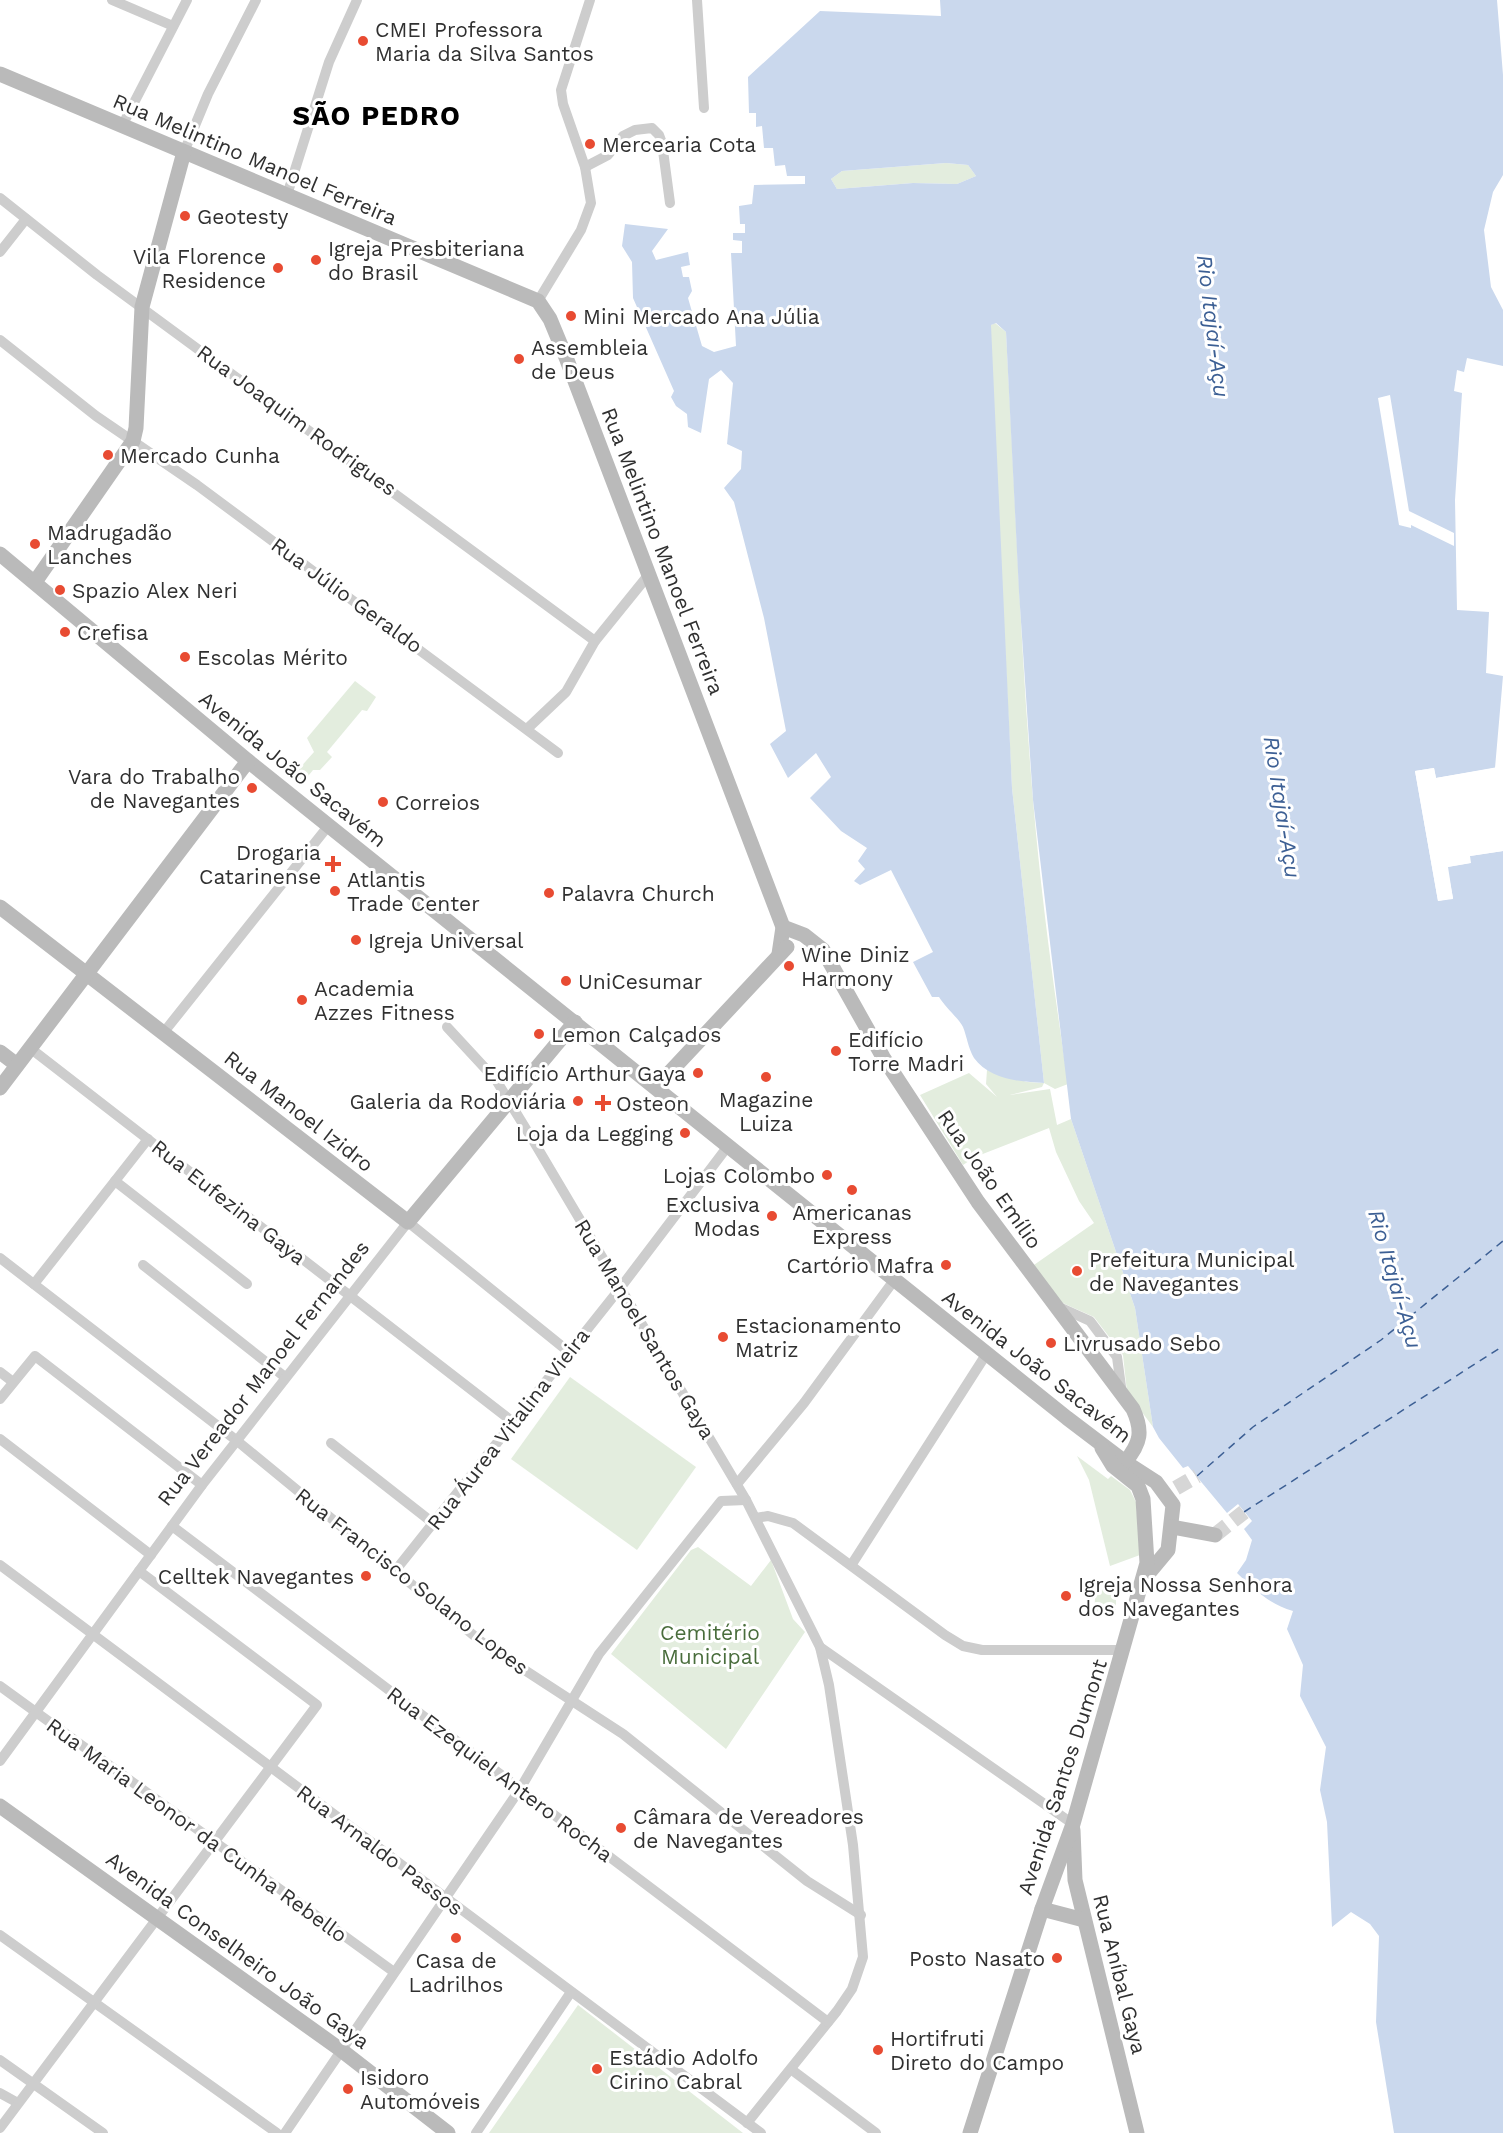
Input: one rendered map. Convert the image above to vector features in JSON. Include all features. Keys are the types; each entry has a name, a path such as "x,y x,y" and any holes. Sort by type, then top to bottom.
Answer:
{"main road":[{"name":"Rua Melintino Manoel Ferreira","path":"0,74 538,301 550,319 567,360 783,927"},
{"path":"35,582 133,441 136,428 142,307 184,152"},
{"name":"Avenida João Sacavém","path":"0,554 248,760 728,1146 1099,1442 1125,1462 1171,1490 1173,1527"},
{"path":"0,1088 248,760"},
{"name":"Rua Manoel Izidro","path":"0,907 408,1222"},
{"path":"779,954 783,927"},
{"name":"Rua João Emílio","path":"783,927 804,935 823,950 920,1115 978,1202 1133,1409 1141,1434 1139,1444 1125,1462"},
{"path":"656,1087 779,954 804,935"},
{"name":"Rua Vereador Manoel Fernandes","path":"408,1222 575,1022"},
{"path":"0,1052 17,1065"},
{"name":"Avenida Santos Dumont","path":"970,2133 1042,1909 1073,1824 1147,1563 1143,1499 1138,1486 1113,1466 1099,1442"},
{"path":"1143,1580 1168,1550 1173,1527 1215,1535"},
{"name":"Avenida Conselheiro João Gaya","path":"0,1806 342,2050 448,2133"},
{"name":"Rua Aníbal Gaya","path":"1073,1824 1075,1880 1137,2133"},
{"path":"1042,1909 1084,1920"}],"street":[{"path":"112,0 173,26"},
{"path":"123,126 187,0"},
{"path":"184,152 208,94 256,0"},
{"path":"287,195 329,62 357,0"},
{"path":"538,301 586,220 591,203 585,167 563,104 561,90 590,0"},
{"path":"697,0 704,108"},
{"path":"585,167 608,155 623,136 635,130 652,128 663,143 670,203"},
{"name":"Rua Joaquim Rodrigues","path":"0,198 142,307 595,641"},
{"path":"0,252 26,219"},
{"name":"Rua Júlio Geraldo","path":"0,340 96,416 197,485 558,753"},
{"path":"528,729 566,692 595,641 650,573"},
{"path":"164,1032 329,825"},
{"name":"Rua Manoel Santos Gaya","path":"447,1027 489,1071 621,1287 756,1518 820,1647"},
{"name":"Rua Eufezina Gaya","path":"30,1048 513,1422"},
{"path":"34,1284 148,1139"},
{"name":"Rua Áurea Vitalina Vieira","path":"395,1571 621,1287 728,1146"},
{"path":"115,1181 247,1284"},
{"name":"Rua Vereador Manoel Fernandes","path":"0,1761 236,1440 408,1222"},
{"name":"Rua Manoel Izidro","path":"408,1222 569,1352"},
{"name":"Rua Francisco Solano Lopes","path":"0,1258 236,1440 483,1643 635,1743 807,1881 861,1914"},
{"path":"143,1265 285,1377"},
{"path":"736,1484 804,1403 895,1279"},
{"path":"852,1564 987,1353"},
{"path":"0,1399 34,1356 202,1485"},
{"path":"0,1372 13,1382"},
{"path":"0,1439 151,1555"},
{"path":"331,1443 434,1523"},
{"path":"285,2133 520,1789 571,1701 617,1629 721,1500 746,1500"},
{"path":"756,1518 768,1516 794,1523 963,1646 982,1650 1123,1650"},
{"name":"Rua Ezequiel Antero Rocha","path":"172,1526 828,2022"},
{"name":"Rua Arnaldo Passos","path":"0,1565 761,2133"},
{"path":"0,2128 317,1705 139,1571"},
{"path":"820,1647 1073,1824"},
{"path":"747,2123 792,2070 852,1989 861,1965 861,1914 838,1742 820,1647"},
{"name":"Rua Maria Leonor da Cunha Rebello","path":"0,1686 394,1972"},
{"path":"0,1935 277,2133"},
{"path":"476,2133 571,1992"},
{"path":"0,2060 103,2133"},
{"path":"792,2070 876,2133"},
{"path":"0,2093 18,2103"}],"green space":[{"path":"946,163 968,165 976,176 957,184 913,183 837,189 831,179 842,171"},
{"path":"995,323 1006,332 1028,742 1048,942 1068,1084 1055,1089 1044,1083 1012,788 989,332 991,325"},
{"path":"355,681 376,697 367,711 362,710 327,752 332,757 320,770 313,770 301,785 290,779 314,752 307,738"},
{"path":"987,1070 1027,1082 1044,1083 1042,1087 1010,1095 1050,1089 1057,1125 1071,1119 1135,1308 1153,1427 1127,1392 1123,1355 1094,1317 1056,1300 1031,1267 1094,1223 1079,1201 1056,1152 1049,1128 975,1157 963,1165 920,1095 969,1073 997,1097 986,1084"},
{"path":"570,1377 696,1467 637,1550 511,1459"},
{"path":"1077,1456 1108,1479 1111,1476 1130,1490 1136,1502 1140,1555 1110,1566 1089,1480"},
{"name":"Cemitério Municipal","path":"698,1547 751,1586 771,1560 793,1619 805,1632 726,1749 611,1654 691,1550"},
{"path":"1096,1579 1116,1579 1116,1610 1111,1616 1094,1616"},
{"name":"Estádio Adolfo Cirino Cabral","path":"578,2005 743,2133 489,2133"}],"water":[{"name":"Rio Itajaí-Açu","path":"940,0 1497,0 1503,75 1503,175 1493,192 1484,230 1491,287 1503,310 1503,366 1467,358 1464,372 1457,370 1454,391 1462,393 1455,500 1457,610 1489,612 1486,673 1503,676 1495,768 1436,778 1434,768 1415,771 1438,901 1453,898 1447,867 1470,863 1470,856 1503,851 1503,2133 1394,2133 1376,2022 1379,1936 1370,1924 1351,1912 1332,1927 1327,1822 1320,1790 1326,1747 1300,1696 1303,1665 1287,1629 1293,1611 1269,1600 1237,1573 1246,1560 1252,1540 1244,1529 1252,1521 1238,1504 1227,1513 1188,1466 1183,1468 1153,1427 1135,1308 1071,1119 1033,800 1019,592 1006,332 996,323 991,325 1012,788 1044,1083 1025,1082 996,1075 980,1065 974,1058 961,1024 939,997 932,997 913,962 933,952 891,870 860,885 854,881 865,869 858,861 867,848 841,831 810,798 831,777 816,753 788,778 770,744 786,731 764,618 734,502 724,488 741,469 742,451 727,444 733,383 721,370 709,379 701,433 688,427 687,414 676,406 671,397 674,391 633,298 632,262 622,246 625,224 668,229 652,251 656,260 688,252 690,265 681,267 683,277 689,277 692,291 688,298 702,346 714,352 736,346 731,253 742,253 742,241 733,240 733,233 745,233 745,224 740,224 739,206 752,204 754,185 805,184 805,176 787,176 785,165 775,166 773,148 764,148 762,126 756,127 756,113 749,113 748,77 820,11 941,16","holes":["946,163 968,165 976,176 957,184 913,183 837,189 831,179 842,171"]}],"pier":[{"path":"1390,395 1409,511 1454,533 1454,546 1411,525 1411,528 1399,525 1378,398"},
{"path":"1498,767 1495,771 1436,781 1432,771 1418,773 1440,898 1450,896 1446,865 1467,861 1469,854 1503,848 1503,851 1470,856 1471,863 1448,867 1453,899 1438,901 1415,771 1434,768 1436,778"}],"ferry route":[{"path":"1197,1476 1253,1427 1381,1340 1503,1241"},
{"path":"1244,1512 1503,1346"}],"tunnel":[{"path":"1176,1488 1197,1476"},
{"path":"1215,1535 1244,1512"}],"place":[{"name":"CMEI Professora Maria da Silva Santos","path":"363,41"},
{"name":"Mercearia Cota","path":"590,144"},
{"name":"Geotesty","path":"185,216"},
{"name":"Igreja Presbiteriana do Brasil","path":"316,260"},
{"name":"Vila Florence Residence","path":"278,268"},
{"name":"Mini Mercado Ana Júlia","path":"571,316"},
{"name":"Assembleia de Deus","path":"519,359"},
{"name":"Mercado Cunha","path":"108,455"},
{"name":"Madrugadão Lanches","path":"35,544"},
{"name":"Spazio Alex Neri","path":"60,590"},
{"name":"Crefisa","path":"65,632"},
{"name":"Escolas Mérito","path":"185,657"},
{"name":"Vara do Trabalho de Navegantes","path":"252,788"},
{"name":"Correios","path":"383,802"},
{"name":"Drogaria Catarinense","path":"333,864"},
{"name":"Atlantis Trade Center","path":"335,891"},
{"name":"Palavra Church","path":"549,893"},
{"name":"Igreja Universal","path":"356,940"},
{"name":"Wine Diniz Harmony","path":"789,966"},
{"name":"UniCesumar","path":"566,981"},
{"name":"Academia Azzes Fitness","path":"302,1000"},
{"name":"Lemon Calçados","path":"539,1034"},
{"name":"Edifício Torre Madri","path":"836,1051"},
{"name":"Edifício Arthur Gaya","path":"698,1073"},
{"name":"Magazine Luiza","path":"766,1077"},
{"name":"Galeria da Rodoviária","path":"578,1101"},
{"name":"Osteon","path":"603,1103"},
{"name":"Loja da Legging","path":"685,1133"},
{"name":"Lojas Colombo","path":"827,1175"},
{"name":"Americanas Express","path":"852,1190"},
{"name":"Exclusiva Modas","path":"772,1216"},
{"name":"Cartório Mafra","path":"946,1265"},
{"name":"Prefeitura Municipal de Navegantes","path":"1077,1271"},
{"name":"Estacionamento Matriz","path":"723,1337"},
{"name":"Livrusado Sebo","path":"1051,1343"},
{"name":"Celltek Navegantes","path":"366,1576"},
{"name":"Igreja Nossa Senhora dos Navegantes","path":"1066,1596"},
{"name":"Câmara de Vereadores de Navegantes","path":"621,1828"},
{"name":"Casa de Ladrilhos","path":"456,1938"},
{"name":"Posto Nasato","path":"1057,1958"},
{"name":"Hortifruti Direto do Campo","path":"878,2050"},
{"name":"Estádio Adolfo Cirino Cabral","path":"597,2069"},
{"name":"Isidoro Automóveis","path":"348,2089"}],"district":[{"name":"SÃO PEDRO","path":"377,116"}]}
